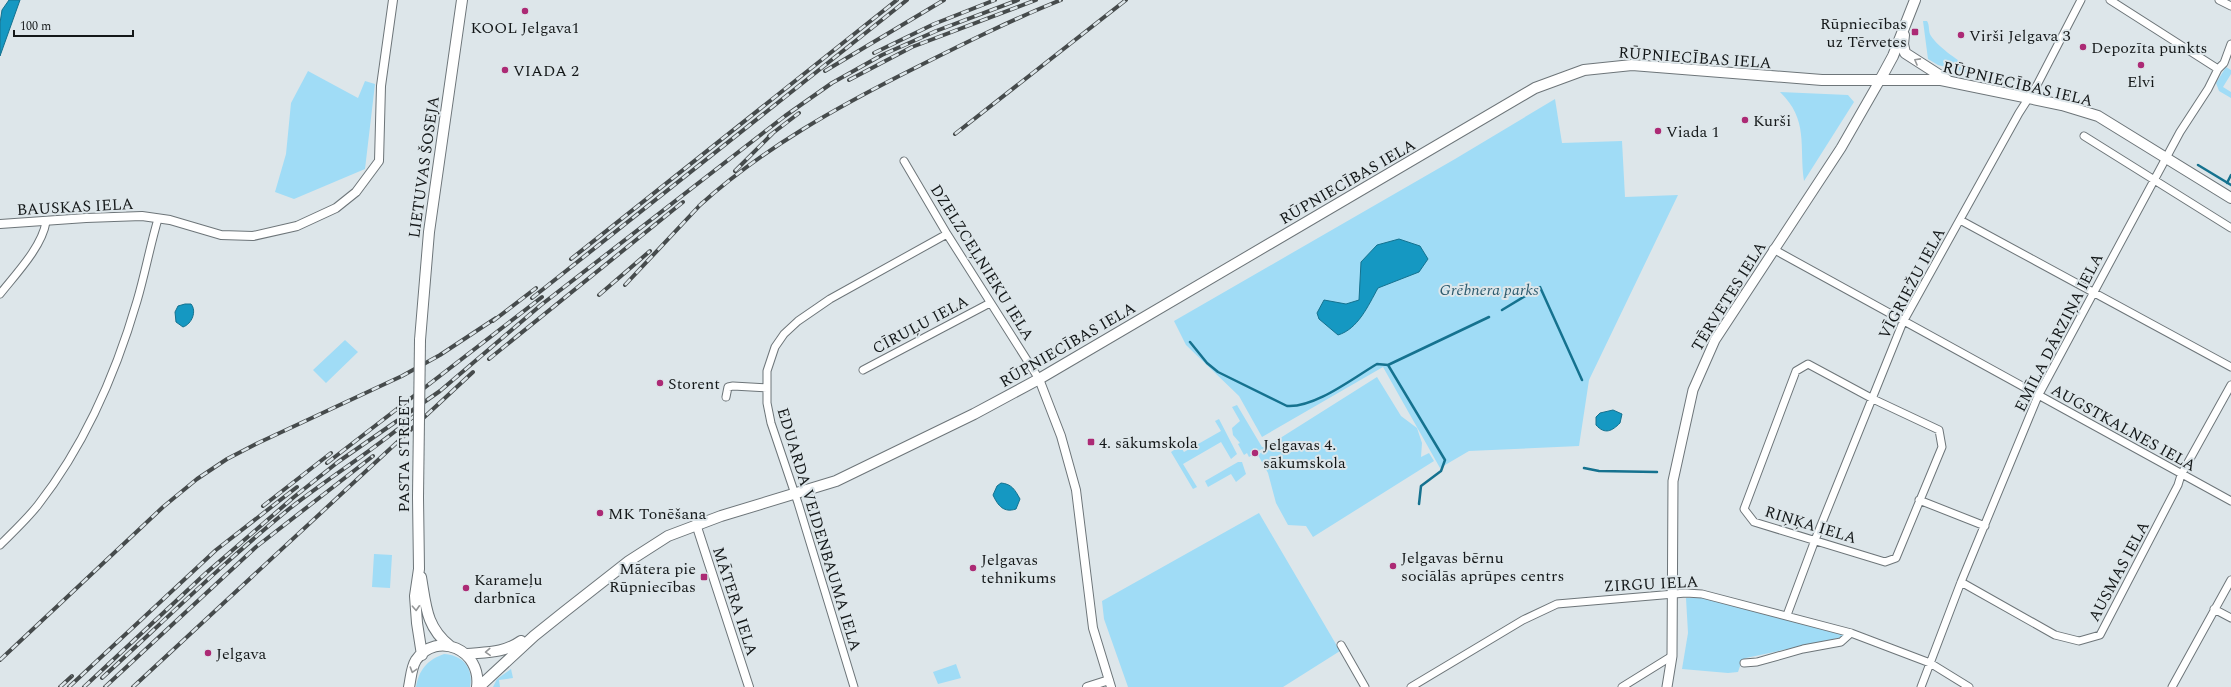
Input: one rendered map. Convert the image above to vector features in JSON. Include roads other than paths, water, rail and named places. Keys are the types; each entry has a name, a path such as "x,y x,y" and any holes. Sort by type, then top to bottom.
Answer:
{"main road":[{"name":"LIETUVAS ŠOSEJA","path":"420,340 427,245 462,0"},
{"name":"TĒRVETES IELA","path":"1667,687 1672,656 1673,481 1693,390 1715,340 1773,249 1841,148 1880,80 1915,0"},
{"path":"1904,28 1903,44 1905,53 1950,82"},
{"name":"RŪPNIECĪBAS IELA","path":"478,687 534,636 630,561 668,536 696,524 795,495 836,481 1039,379 1535,88 1570,73 1632,65 1809,80 1880,80 1926,78 1950,82 2029,98 2098,116 2231,198"},
{"name":"PASTA STREET","path":"420,340 418,497 419,569 416,596 417,623 422,655"},
{"name":"PASTA STREET","path":"419,569 430,622 434,631 450,646"},
{"name":"RŪPNIECĪBAS IELA","path":"450,646 467,654 496,652 511,648 534,636"},
{"path":"409,687 413,668 422,655 439,646 450,646"},
{"name":"RŪPNIECĪBAS IELA","path":"467,654 477,670 478,687"}],"street":[{"name":"BAUSKAS IELA","path":"0,224 123,216 170,220 221,235 253,236 298,226 336,208 356,192 375,169 379,161 382,86 394,0"},
{"name":"VĪGRIEŽU IELA","path":"1787,615 1815,540 1903,322 2019,113 2029,98 2081,0"},
{"path":"2110,0 2218,69"},
{"path":"2219,0 2231,6"},
{"name":"EMĪLA DĀRZIŅA IELA","path":"1921,687 1961,582 2038,396 2166,157 2208,89 2218,69 2224,63 2231,44"},
{"path":"2084,136 2231,228"},
{"name":"DZELZCEĻNIEKU IELA","path":"904,161 947,234 990,303 1032,365 1039,379"},
{"path":"0,545 37,506 61,473 80,440 108,383 129,328 158,219"},
{"path":"1960,220 2231,366"},
{"path":"0,294 25,263 44,230 46,222"},
{"name":"EDUARDA VEIDENBAUMA IELA","path":"854,687 795,495 771,423 766,388 770,359 784,334 798,321 830,299 947,234"},
{"name":"AUGSTKALNES IELA","path":"1773,249 2181,475 2231,501"},
{"name":"CĪRUĻU IELA","path":"863,370 990,303"},
{"name":"RIŅĶA IELA","path":"1808,364 1872,399 1939,430 1942,447 1896,558 1885,562 1754,522 1744,509 1796,371 1808,364"},
{"path":"1039,379 1061,436 1076,490 1092,621 1095,638 1110,683 1087,687"},
{"name":"AUSMAS IELA","path":"1961,582 2055,635 2079,641 2100,635 2178,485 2181,475 2231,384"},
{"path":"726,397 728,387 766,388"},
{"path":"1919,500 1985,526"},
{"name":"MĀTERA IELA","path":"696,524 748,687"},
{"path":"2172,687 2231,580"},
{"name":"ZIRGU IELA","path":"1410,687 1545,608 1581,601 1702,594 1787,615 1851,633 1930,663 1969,687"},
{"path":"2214,609 2231,618"},
{"path":"1744,663 1757,662 1803,649 1841,642 1851,633"},
{"path":"1341,645 1364,687"},
{"path":"1622,687 1672,656"}],"waterway":[{"path":"2198,165 2231,185"},
{"path":"2227,183 2231,175"},
{"path":"1502,310 1540,287 1582,380"},
{"path":"1388,365 1489,317"},
{"path":"1190,342 1207,363 1218,372 1287,406 1310,402 1334,391 1377,364 1388,365 1445,460 1441,471 1421,486 1419,504"},
{"path":"1584,468 1599,471 1657,472"}],"railway":[{"path":"571,259 897,0"},
{"path":"532,298 907,0"},
{"path":"825,71 944,0"},
{"path":"874,53 934,24 995,0"},
{"path":"84,687 206,573 294,497 338,462 440,391 541,305 785,116 832,83 882,55 936,31 1018,0"},
{"path":"849,80 912,47 1036,0"},
{"path":"699,206 749,165 775,147 858,97 1005,24 1061,0"},
{"path":"955,134 1126,0"},
{"path":"769,136 799,113"},
{"path":"735,171 773,133"},
{"path":"489,359 683,202"},
{"path":"625,285 702,203"},
{"path":"599,295 650,251"},
{"path":"493,321 536,288"},
{"path":"327,463 542,297"},
{"path":"0,660 163,507 197,479 227,459 258,443 402,376 440,355 496,318"},
{"path":"133,687 473,372"},
{"path":"102,678 265,529 289,509 388,437 420,411"},
{"path":"263,506 331,453"},
{"path":"105,687 256,547 373,456"},
{"path":"69,687 216,550 297,487"},
{"path":"60,687 72,676"}],"place":[{"name":"KOOL Jelgava1","path":"525,11"},
{"name":"Rūpniecības uz Tērvetes","path":"1915,32"},
{"name":"Virši Jelgava 3","path":"1961,35"},
{"name":"Depozīta punkts","path":"2083,47"},
{"name":"Elvi","path":"2141,65"},
{"name":"VIADA 2","path":"505,70"},
{"name":"Kurši","path":"1745,120"},
{"name":"Viada 1","path":"1658,131"},
{"name":"Storent","path":"660,383"},
{"name":"4. sākumskola","path":"1091,442"},
{"name":"Jelgavas 4. sākumskola","path":"1255,453"},
{"name":"MK Tonēšana","path":"600,513"},
{"name":"Jelgavas bērnu sociālās aprūpes centrs","path":"1393,566"},
{"name":"Jelgavas tehnikums","path":"973,568"},
{"name":"Mātera pie Rūpniecības","path":"704,577"},
{"name":"Karameļu darbnīca","path":"466,588"},
{"name":"Jelgava","path":"208,653"}],"park label":[{"name":"Grēbnera parks","path":"1489,289"}]}
